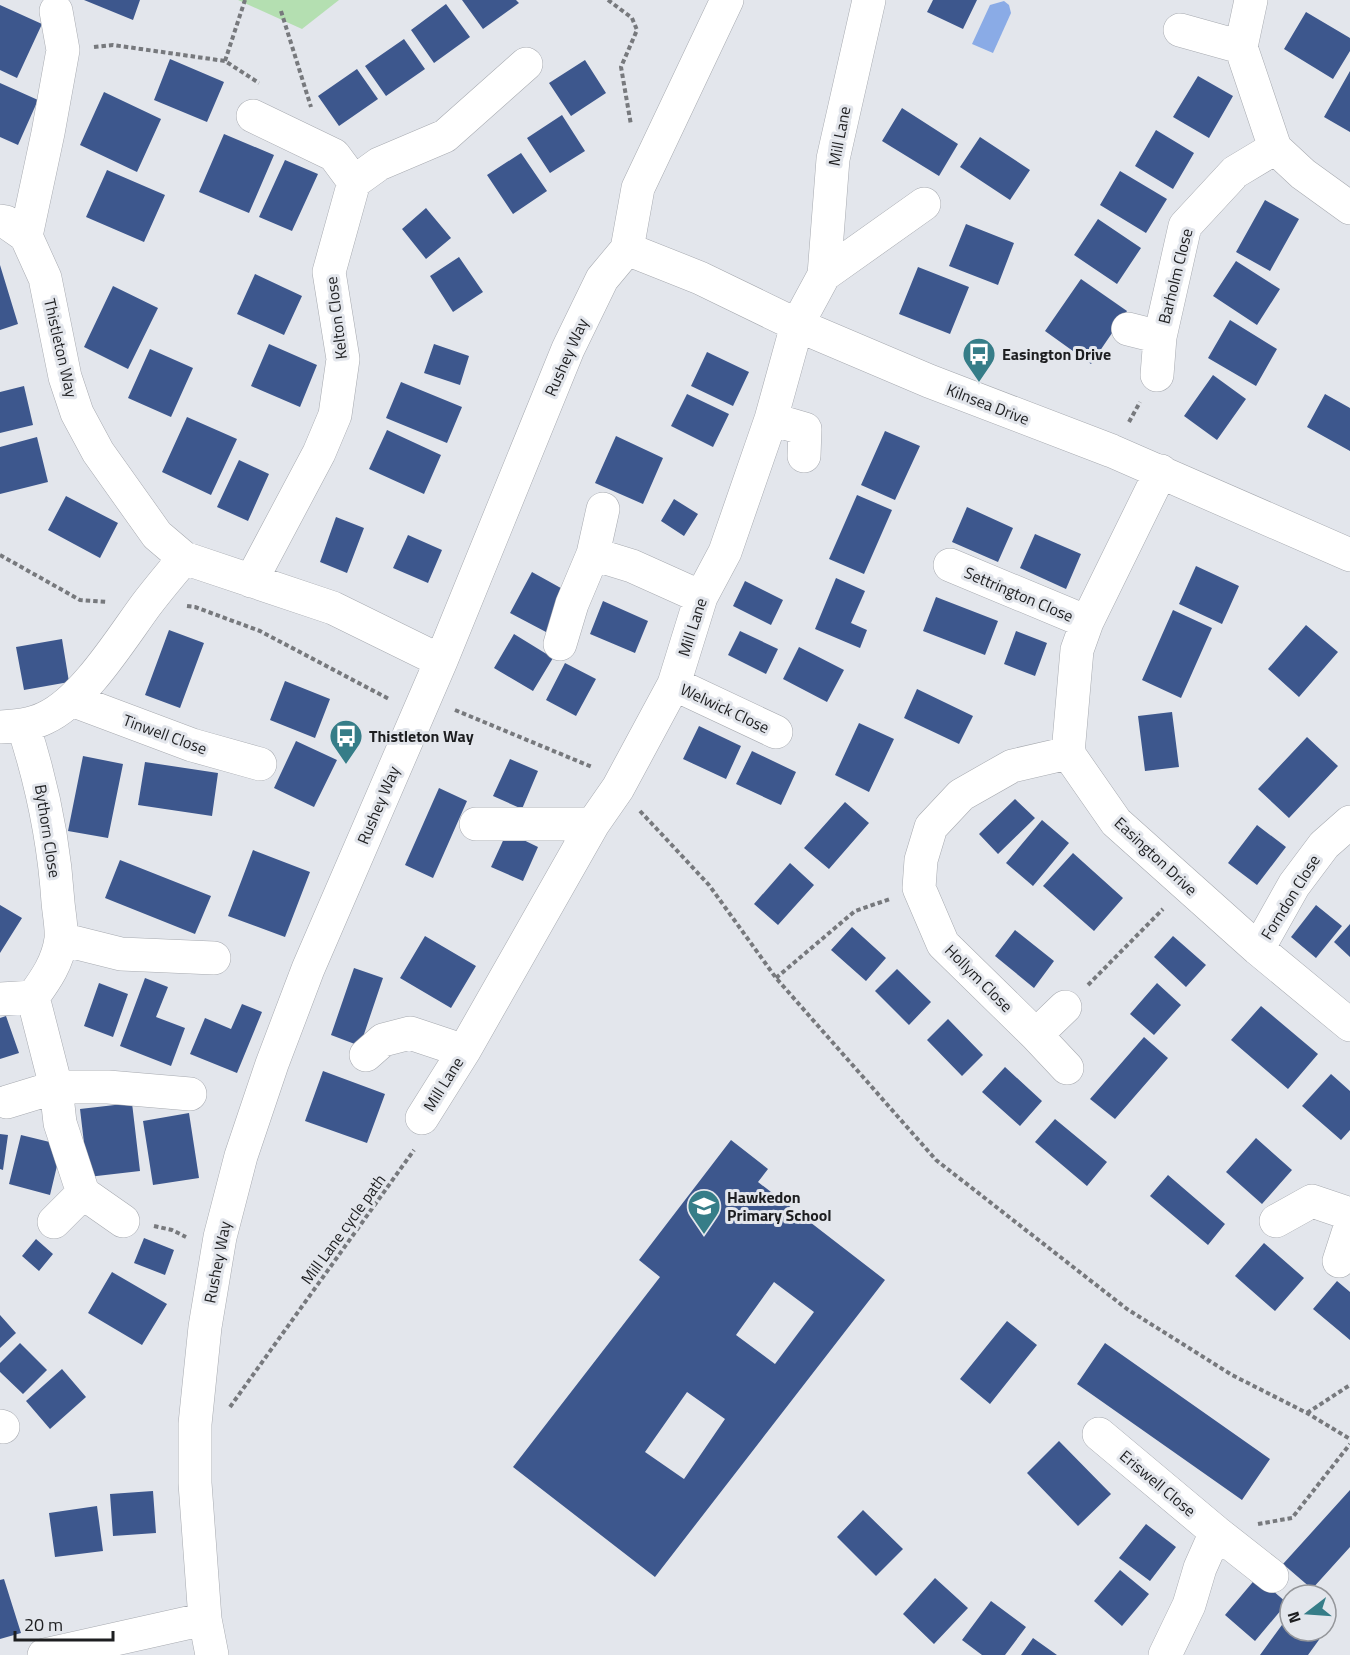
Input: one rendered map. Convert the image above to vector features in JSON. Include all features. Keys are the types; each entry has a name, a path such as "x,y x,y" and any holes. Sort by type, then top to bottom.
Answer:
{"street":[{"name":"Rushey Way","path":"212,1655 205,1620 195,1483 195,1424 205,1327 220,1237 241,1156 272,1064 308,969 441,662 568,349 602,279 627,249 638,188 727,0"},
{"name":"Mill Lane","path":"422,1129 592,824 618,788 674,684 701,597 725,552 771,419 797,326 824,275 833,159 869,0"},
{"path":"1251,0 1241,47 1275,148 1303,174 1350,207"},
{"name":"Thistleton Way","path":"56,11 63,50 48,133 13,228 45,278 65,377 78,413 98,452 157,535 184,558 333,608 441,662"},
{"path":"1180,30 1241,47"},
{"path":"253,116 334,155 354,182 379,164 445,136 526,64"},
{"name":"Barholm Close","path":"1157,375 1161,337 1185,226 1235,172 1275,148"},
{"name":"Kelton Close","path":"252,581 319,453 335,415 343,359 329,272 354,182"},
{"name":"Mill Lane","path":"824,275 924,204"},
{"name":"Kilnsea Drive","path":"627,249 700,278 797,326 929,381 1161,471 1350,555"},
{"name":"Barholm Close","path":"1128,329 1161,337"},
{"path":"771,419 805,429 804,456"},
{"path":"1068,753 1077,650 1087,622 1161,471"},
{"path":"560,644 572,604 593,554 603,509"},
{"path":"593,554 632,566 701,597"},
{"path":"12,726 46,718 72,700 120,643 146,605 184,558"},
{"name":"Settrington Close","path":"950,565 1087,622"},
{"name":"Welwick Close","path":"674,684 776,732"},
{"name":"Tinwell Close","path":"72,700 192,745 260,764"},
{"name":"Bythorn Close","path":"12,726 38,770 57,885 61,939 53,970 33,997"},
{"name":"Easington Drive","path":"1068,753 1116,822 1258,949 1350,1025"},
{"name":"Hollym Close","path":"1066,1068 1036,1035 943,944 919,888 921,860 931,827 961,795 1012,766 1068,753"},
{"name":"Forndon Close","path":"1258,949 1294,885 1324,845 1350,822"},
{"path":"476,824 592,824"},
{"path":"61,939 121,954 214,958"},
{"path":"0,999 33,997 56,1087 60,1123 83,1192 123,1221"},
{"path":"1036,1035 1065,1007"},
{"name":"Mill Lane","path":"366,1055 383,1040 410,1033 464,1051"},
{"path":"7,1102 56,1087 108,1087 190,1094"},
{"path":"54,1222 83,1192"},
{"path":"1276,1221 1312,1201 1350,1214"},
{"path":"1339,1261 1350,1227"},
{"name":"Eriswell Close","path":"1099,1434 1272,1576"},
{"path":"1165,1655 1189,1605 1200,1568 1216,1532"},
{"path":"44,1655 205,1620"}],"path":[{"path":"225,61 244,0"},
{"path":"608,0 632,18 638,30 621,67 624,96 632,132"},
{"path":"281,10 314,118"},
{"path":"63,50 113,45 225,61 265,86"},
{"path":"1112,451 1157,375"},
{"path":"0,555 80,600 195,606 260,631 397,703"},
{"path":"448,707 602,771"},
{"path":"637,808 709,885 776,978 936,1160 1127,1309 1232,1375 1307,1413 1350,1439"},
{"path":"1065,1007 1187,885"},
{"path":"776,978 855,911 919,888"},
{"name":"Mill Lane cycle path","path":"227,1413 422,1129"},
{"path":"123,1221 172,1230 189,1238"},
{"path":"1307,1413 1350,1385"},
{"path":"1216,1532 1292,1518 1350,1444"}],"green space":[{"path":"238,0 339,0 302,29"}],"water":[{"path":"1004,1 1009,5 1011,13 993,53 972,44 990,5"}],"building":[{"path":"84,0 140,0 133,20"},
{"path":"462,0 516,0 519,3 483,29"},
{"path":"933,0 977,0 963,29 927,12"},
{"path":"446,4 470,37 434,63 411,30"},
{"path":"0,5 42,24 17,78 0,70"},
{"path":"1306,12 1350,38 1350,51 1333,79 1284,49"},
{"path":"404,39 425,69 386,96 365,66"},
{"path":"170,59 224,82 207,122 154,100"},
{"path":"585,60 606,93 571,116 549,83"},
{"path":"357,69 378,99 339,126 318,96"},
{"path":"1350,71 1350,132 1324,117"},
{"path":"1198,76 1233,96 1209,138 1173,117"},
{"path":"0,83 38,100 18,145 0,137"},
{"path":"104,92 161,119 137,172 80,145"},
{"path":"902,108 958,144 939,176 882,141"},
{"path":"562,115 585,151 550,173 527,138"},
{"path":"1156,130 1194,153 1173,189 1135,166"},
{"path":"224,134 274,155 249,213 199,192"},
{"path":"980,137 1030,170 1010,200 960,167"},
{"path":"521,153 547,191 513,214 487,175"},
{"path":"285,160 318,174 292,231 259,217"},
{"path":"107,170 165,195 144,242 86,217"},
{"path":"1120,171 1167,199 1146,233 1100,205"},
{"path":"1265,200 1299,219 1270,271 1236,252"},
{"path":"426,208 451,238 426,259 402,229"},
{"path":"1098,219 1141,248 1117,284 1074,255"},
{"path":"966,224 1014,243 998,285 949,266"},
{"path":"459,257 483,292 453,312 430,276"},
{"path":"1236,261 1280,289 1257,325 1213,296"},
{"path":"0,265 18,324 0,330"},
{"path":"918,267 969,287 950,334 899,314"},
{"path":"255,274 302,296 284,335 237,314"},
{"path":"1081,279 1127,311 1091,364 1045,331"},
{"path":"113,286 158,308 128,369 84,347"},
{"path":"1230,320 1277,349 1256,386 1208,358"},
{"path":"269,344 317,365 300,407 251,386"},
{"path":"434,344 469,356 460,385 424,373"},
{"path":"150,349 193,368 171,417 128,398"},
{"path":"707,352 749,372 733,406 691,386"},
{"path":"1213,375 1246,399 1217,440 1184,416"},
{"path":"401,382 462,407 447,443 386,418"},
{"path":"24,386 33,425 0,433 0,392"},
{"path":"687,394 729,414 713,447 671,426"},
{"path":"1325,394 1350,408 1350,451 1307,427"},
{"path":"187,417 237,439 211,495 162,472"},
{"path":"387,430 441,455 424,494 369,469"},
{"path":"885,431 920,446 895,500 861,485"},
{"path":"616,436 663,458 643,504 595,483"},
{"path":"37,437 48,482 0,494 0,447"},
{"path":"239,460 269,474 248,521 217,507"},
{"path":"857,495 892,510 864,574 829,559"},
{"path":"66,496 118,523 100,558 48,530"},
{"path":"674,499 698,514 684,536 661,521"},
{"path":"967,507 1013,528 998,562 952,542"},
{"path":"336,517 364,528 347,573 320,562"},
{"path":"1035,534 1081,554 1066,589 1020,568"},
{"path":"408,535 442,550 428,583 393,568"},
{"path":"1196,566 1239,586 1222,624 1179,604"},
{"path":"532,572 568,592 546,632 510,613"},
{"path":"836,578 865,591 851,623 867,630 860,648 815,629"},
{"path":"745,581 783,600 771,625 733,606"},
{"path":"936,597 998,621 985,655 923,631"},
{"path":"603,601 648,621 635,653 590,634"},
{"path":"1173,610 1212,628 1181,698 1142,680"},
{"path":"1306,625 1338,652 1299,697 1268,669"},
{"path":"169,630 204,643 180,708 145,695"},
{"path":"740,631 778,649 766,674 728,655"},
{"path":"1016,631 1047,643 1035,676 1004,664"},
{"path":"514,634 553,658 533,691 494,668"},
{"path":"62,639 69,682 24,690 16,647"},
{"path":"799,647 844,670 827,702 783,679"},
{"path":"565,663 596,679 576,716 546,700"},
{"path":"285,681 330,699 315,738 270,720"},
{"path":"917,689 973,716 959,744 904,718"},
{"path":"1172,712 1179,767 1145,771 1138,716"},
{"path":"859,723 894,739 869,792 835,775"},
{"path":"699,726 741,746 726,779 683,759"},
{"path":"1307,737 1338,766 1289,818 1258,789"},
{"path":"296,741 337,760 314,807 274,788"},
{"path":"752,751 796,772 781,805 736,784"},
{"path":"83,756 123,764 108,838 68,831"},
{"path":"510,759 538,771 522,809 493,796"},
{"path":"145,762 218,773 212,816 138,805"},
{"path":"439,788 467,801 433,878 405,865"},
{"path":"1015,799 1035,818 998,854 979,834"},
{"path":"845,802 869,823 829,869 804,848"},
{"path":"1042,820 1069,843 1033,886 1006,863"},
{"path":"1257,825 1286,847 1257,885 1228,863"},
{"path":"507,832 538,847 523,881 491,867"},
{"path":"253,850 310,872 285,937 228,916"},
{"path":"1073,853 1123,898 1094,931 1043,886"},
{"path":"120,860 211,896 195,934 105,898"},
{"path":"790,863 814,885 778,925 754,904"},
{"path":"0,905 22,918 0,953"},
{"path":"1316,905 1342,926 1316,958 1291,937"},
{"path":"1350,924 1350,957 1334,942"},
{"path":"852,927 886,958 866,981 831,950"},
{"path":"1015,930 1054,961 1034,988 995,956"},
{"path":"425,936 476,966 451,1008 400,978"},
{"path":"1173,936 1206,965 1186,987 1154,957"},
{"path":"354,968 383,978 360,1046 331,1035"},
{"path":"897,969 931,1002 909,1025 875,991"},
{"path":"145,978 168,987 156,1017 185,1028 171,1066 120,1046"},
{"path":"99,983 128,994 113,1037 84,1026"},
{"path":"1157,983 1181,1005 1154,1035 1130,1014"},
{"path":"242,1004 262,1012 237,1073 190,1054 205,1018 231,1029"},
{"path":"1261,1006 1318,1054 1288,1089 1231,1040"},
{"path":"6,1016 19,1053 0,1059 0,1018"},
{"path":"948,1019 983,1055 962,1076 927,1040"},
{"path":"1144,1037 1168,1058 1115,1119 1090,1099"},
{"path":"1005,1067 1042,1101 1020,1126 982,1092"},
{"path":"323,1071 385,1094 367,1143 305,1121"},
{"path":"1331,1074 1350,1091 1350,1130 1341,1140 1302,1106"},
{"path":"132,1103 140,1171 88,1177 80,1109"},
{"path":"189,1113 199,1178 153,1185 143,1121"},
{"path":"1055,1119 1107,1162 1087,1186 1035,1142"},
{"path":"0,1134 8,1135 3,1170 0,1169"},
{"path":"21,1135 62,1145 50,1195 9,1184"},
{"path":"1256,1138 1292,1170 1262,1204 1226,1172"},
{"path":"731,1140 768,1169 758,1182 885,1280 655,1577 513,1467 660,1277 639,1260","holes":["774,1282 814,1312 775,1364 736,1335","687,1392 725,1419 684,1479 645,1452"]},
{"path":"1168,1175 1225,1224 1208,1245 1150,1196"},
{"path":"144,1238 174,1250 165,1275 134,1263"},
{"path":"36,1239 53,1254 39,1271 22,1256"},
{"path":"1264,1243 1304,1278 1275,1311 1235,1276"},
{"path":"112,1272 167,1304 142,1345 88,1313"},
{"path":"1337,1281 1350,1292 1350,1340 1313,1309"},
{"path":"0,1315 16,1333 0,1348"},
{"path":"1007,1321 1037,1345 990,1404 960,1379"},
{"path":"20,1343 47,1370 23,1394 0,1372 0,1363"},
{"path":"1105,1343 1270,1459 1242,1500 1077,1384"},
{"path":"62,1369 86,1397 50,1429 26,1401"},
{"path":"1059,1441 1111,1494 1078,1526 1027,1473"},
{"path":"1350,1490 1350,1547 1317,1583 1305,1583 1283,1564"},
{"path":"153,1491 156,1533 113,1536 110,1494"},
{"path":"97,1506 103,1551 55,1557 49,1513"},
{"path":"863,1510 903,1549 876,1576 837,1537"},
{"path":"1146,1524 1176,1547 1150,1581 1119,1558"},
{"path":"1120,1570 1149,1594 1122,1626 1094,1601"},
{"path":"1257,1577 1278,1595 1278,1614 1255,1641 1225,1615"},
{"path":"935,1578 968,1608 934,1644 903,1614"},
{"path":"4,1579 21,1633 0,1639 0,1580"},
{"path":"991,1601 1026,1627 1005,1655 982,1655 962,1640"},
{"path":"1278,1630 1278,1643 1317,1643 1308,1655 1260,1655"},
{"path":"1033,1638 1057,1655 1021,1655"}],"place":[{"name":"Easington Drive","path":"979,383"},
{"name":"Thistleton Way","path":"346,765"},
{"name":"Hawkedon Primary School","path":"704,1235"}]}
